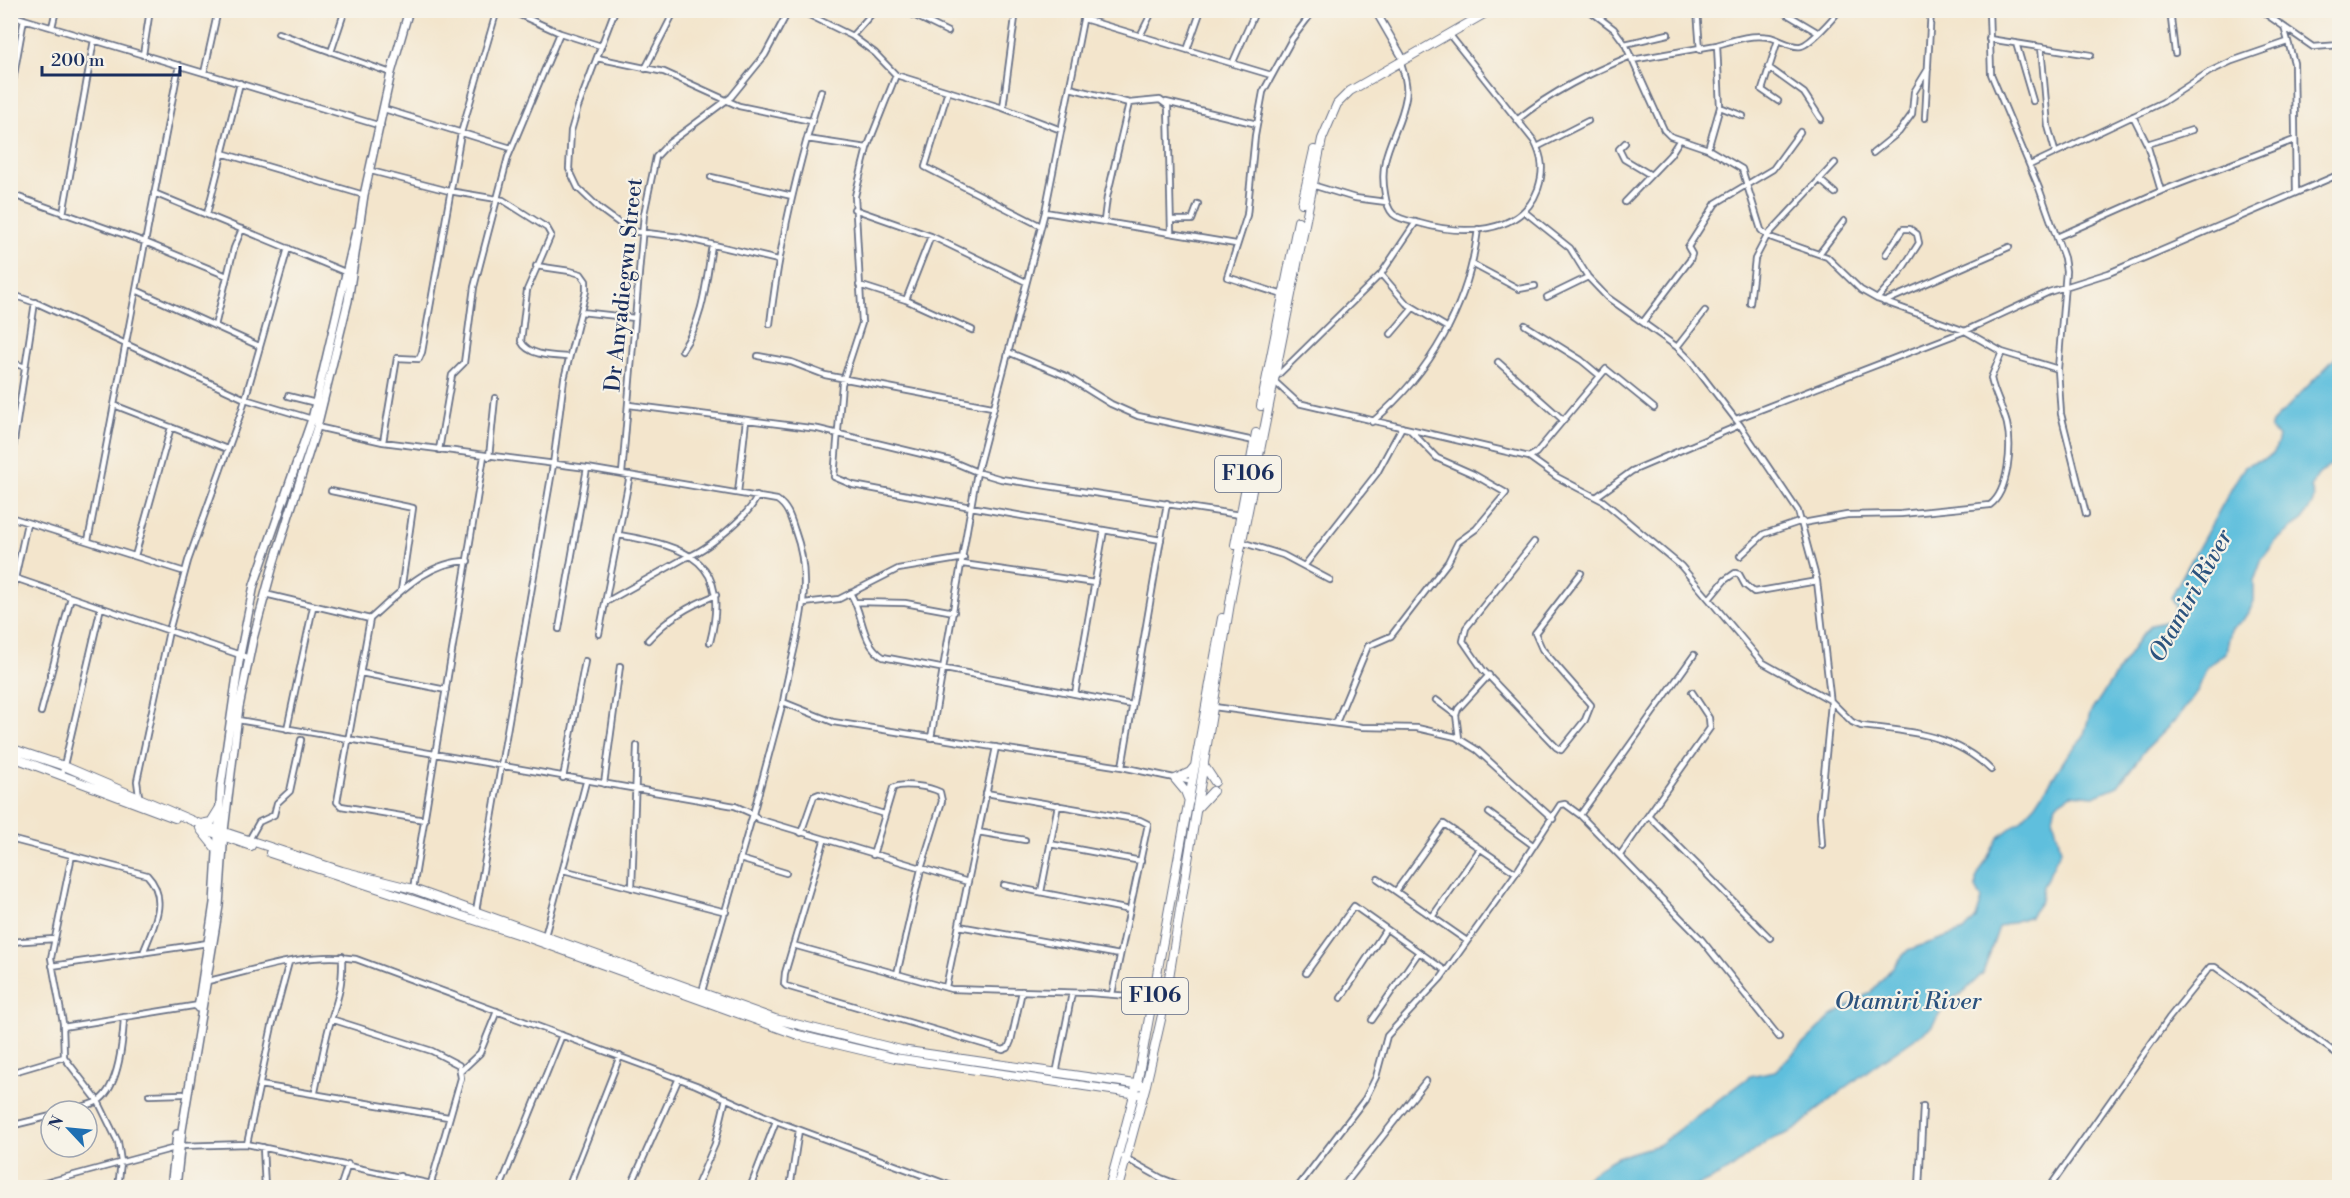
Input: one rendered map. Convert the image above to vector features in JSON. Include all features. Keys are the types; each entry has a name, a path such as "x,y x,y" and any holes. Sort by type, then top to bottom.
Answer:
{"main road":[{"path":"171,1188 183,1094 208,943 217,850 249,658 265,594 317,428 348,301 364,195 391,73 409,10"},
{"name":"F106","path":"1303,211 1312,185 1322,139 1337,104 1350,91 1400,58 1481,10"},
{"name":"F106","path":"1118,1188 1192,782 1229,590 1241,542 1254,441 1286,296 1317,137 1333,100 1346,87 1491,10"},
{"path":"176,1188 177,1147 208,981 219,906 221,834 219,809 240,655 255,585 312,419 345,272 362,212"},
{"name":"F106","path":"1109,1188 1123,1156 1144,1095 1164,1005 1214,707 1240,515 1273,380 1286,296"},
{"path":"339,301 348,301"},
{"path":"292,476 301,478"},
{"path":"10,748 221,834 491,921 701,997 775,1019 901,1050 1056,1074 1146,1085"},
{"path":"10,756 63,770 138,796 199,825 217,850"},
{"path":"1198,808 1214,787 1204,765"},
{"path":"1190,802 1185,791 1175,779 1190,772 1196,766"},
{"path":"199,825 211,822 219,809"},
{"path":"221,834 249,840 342,871 413,889 476,911 491,921 545,936 798,1035 895,1058 1144,1095"}],"street":[{"path":"52,27 56,10"},
{"path":"143,55 150,10"},
{"path":"204,73 218,10"},
{"path":"331,52 345,10"},
{"path":"383,442 397,358 418,358 422,352 461,133 497,10"},
{"path":"509,10 560,33 601,46"},
{"path":"615,10 571,131 569,169 578,189 622,227 712,244 778,260"},
{"path":"645,69 675,10"},
{"name":"Dr Anyadiegwu Street","path":"622,474 647,189 656,157 669,143 727,100 765,55 789,10"},
{"path":"799,10 852,36 875,53 896,75 1003,108 1061,130"},
{"path":"852,36 875,10"},
{"path":"903,10 948,32"},
{"path":"1003,108 1016,10"},
{"path":"931,738 977,472 992,407 1045,212 1085,10"},
{"path":"1140,36 1153,10"},
{"path":"1187,50 1201,10"},
{"path":"1233,62 1256,10"},
{"path":"1375,10 1400,58 1406,94 1383,160 1382,177 1386,202 1392,213 1399,218 1460,230 1478,229 1515,220 1531,206 1543,173 1542,159 1537,147 1517,120 1449,34"},
{"path":"1589,10 1614,29 1625,44 1664,130 1679,141 1708,149 1742,169 1761,230 1767,236 1819,254 1834,263 1861,290 1877,299 1965,331 2002,352 2058,369"},
{"path":"1697,10 1700,50"},
{"path":"1780,10 1817,32"},
{"path":"1517,120 1547,96 1556,94 1594,72 1632,58 1700,50 1750,37 1766,36 1799,46 1828,25 1839,10"},
{"path":"1925,118 1931,10"},
{"path":"1989,10 1991,74 2030,165 2057,237 2066,271 2058,369 2061,414 2086,514"},
{"path":"2170,10 2175,53"},
{"path":"2260,10 2313,47 2340,45"},
{"path":"1286,296 1227,277 1250,200 1257,124 1263,92 1292,39 1312,12"},
{"path":"10,15 381,126"},
{"path":"10,97 24,19"},
{"path":"1084,19 1271,75"},
{"path":"2284,27 2294,63 2296,191"},
{"path":"278,33 391,73"},
{"path":"439,450 452,375 464,363 474,287 496,199 512,148 560,33"},
{"path":"1625,44 1668,34"},
{"path":"1989,39 2091,55"},
{"path":"63,214 94,40"},
{"path":"1778,40 1762,90 1778,101"},
{"path":"2030,165 2055,151 2163,102 2217,68 2287,42"},
{"path":"2016,43 2032,101"},
{"path":"1708,149 1720,107 1717,45"},
{"path":"2041,47 2048,126 2055,151"},
{"path":"597,58 664,72 739,106 812,121"},
{"path":"88,542 179,65"},
{"path":"1768,67 1804,93 1821,119"},
{"path":"1873,153 1899,132 1912,114 1914,92 1928,69"},
{"path":"896,75 867,148 855,196 862,323 845,379 836,433 833,471 839,481 1161,540"},
{"path":"207,214 240,83"},
{"path":"1070,88 1129,103 1166,102 1257,124"},
{"path":"770,324 778,260 792,196 821,91"},
{"path":"948,91 924,167 1041,226"},
{"path":"1166,102 1168,106 1172,232"},
{"path":"1104,221 1129,103"},
{"path":"1720,107 1743,116"},
{"path":"384,109 512,148"},
{"path":"2133,116 2148,144 2161,191"},
{"path":"1537,147 1588,122"},
{"path":"2148,144 2193,130"},
{"path":"1643,322 1690,260 1692,254 1688,247 1716,203 1730,192 1773,169 1800,132"},
{"path":"807,139 867,148"},
{"path":"2057,237 2161,191 2294,140"},
{"path":"1625,202 1649,174 1670,155 1679,141"},
{"path":"1625,142 1618,149 1624,159 1649,174"},
{"path":"222,153 364,195"},
{"path":"1750,303 1755,259 1767,236 1835,163"},
{"path":"371,171 449,191 503,200 547,228 551,235 527,290 521,341 524,347 533,351 568,357"},
{"path":"1736,419 1965,331 2065,287 2109,273 2340,174"},
{"path":"711,177 792,196"},
{"path":"1820,180 1835,193"},
{"path":"1312,185 1355,198 1386,202"},
{"path":"154,193 345,272"},
{"path":"10,194 145,242 227,276"},
{"path":"1172,220 1192,220 1198,204"},
{"path":"854,209 931,236 1026,282"},
{"path":"1045,212 1236,244"},
{"path":"1525,212 1570,248 1588,277 1607,297 1677,347 1704,376 1736,419 1803,522 1817,581 1830,700 1820,815 1822,845"},
{"path":"1819,254 1844,220"},
{"path":"1416,222 1381,274 1273,380 1298,403 1529,457 1557,477 1596,497 1681,566 1710,598 1735,633 1762,662 1830,700 1852,722 1861,726 1943,738 1962,747 1991,770"},
{"path":"215,326 227,276 242,229"},
{"path":"1372,422 1411,386 1433,357 1448,328 1474,265 1478,229"},
{"path":"1877,299 1899,274 1919,243 1917,234 1910,229 1902,229 1886,254"},
{"path":"906,300 931,236"},
{"path":"682,350 699,320 712,244"},
{"path":"1884,302 2009,247"},
{"path":"138,796 137,781 169,631 185,572 245,399 288,248"},
{"path":"1474,265 1519,289 1535,286"},
{"path":"476,911 553,465 568,357 586,291 584,277 536,266"},
{"path":"1381,274 1413,308 1448,328"},
{"path":"1547,297 1588,277"},
{"path":"859,285 906,300 972,330"},
{"path":"136,290 259,346"},
{"path":"10,294 35,302 245,399 312,419"},
{"path":"10,468 35,302"},
{"path":"1391,334 1413,308"},
{"path":"581,312 635,318"},
{"path":"1677,347 1705,312"},
{"path":"1525,325 1581,360 1599,375"},
{"path":"1008,352 1073,380 1111,404 1138,416 1254,441"},
{"path":"1740,556 1764,534 1803,522 1847,515 1901,514 1990,505 1997,500 2002,490 2008,448 2007,426 1992,378 2002,352"},
{"path":"758,356 779,358 825,375 992,407"},
{"path":"10,362 25,367"},
{"path":"1498,362 1516,381 1562,419"},
{"path":"1529,457 1536,453 1606,369 1654,408"},
{"path":"288,396 316,403"},
{"path":"413,889 487,457 495,398"},
{"path":"114,405 227,449"},
{"path":"628,405 795,424 951,461 1001,479 1240,515"},
{"path":"738,493 746,420"},
{"path":"1596,497 1632,471 1740,425"},
{"path":"135,556 171,427"},
{"path":"1305,565 1377,473 1402,427"},
{"path":"317,428 383,442 630,475 757,496 777,500 784,505 791,518 803,554 806,588 804,603 783,702 701,997"},
{"path":"1336,723 1368,646 1391,636 1448,562 1458,542 1476,529 1506,493 1473,474 1437,459 1410,429"},
{"path":"559,629 587,468"},
{"path":"599,634 630,475"},
{"path":"331,491 413,508 401,591"},
{"path":"606,602 707,547 749,509 757,496"},
{"path":"1122,767 1167,503"},
{"path":"10,517 185,572"},
{"path":"10,602 27,523"},
{"path":"1075,694 1104,530"},
{"path":"619,535 669,546 692,556 710,578 716,595 711,642"},
{"path":"1241,542 1305,565 1330,580"},
{"path":"1534,542 1462,635 1462,641 1489,675 1561,750 1585,720 1591,705 1542,649 1535,633 1581,573"},
{"path":"424,820 339,805 337,802 370,619 401,591 446,564 468,561"},
{"path":"804,603 830,601 898,568 963,561 1095,583"},
{"path":"1710,598 1725,579 1735,573 1739,574 1745,585 1754,592 1817,581"},
{"path":"15,578 249,658"},
{"path":"850,593 856,602 866,638 874,651 891,660 1132,705"},
{"path":"265,594 370,619"},
{"path":"648,640 670,618 687,607 716,595"},
{"path":"41,711 71,597"},
{"path":"856,602 905,603 954,612"},
{"path":"63,770 101,607"},
{"path":"287,729 313,607"},
{"path":"1580,814 1694,655"},
{"path":"563,777 585,662"},
{"path":"604,784 620,666"},
{"path":"361,673 446,690"},
{"path":"1459,738 1456,715 1458,709 1489,675"},
{"path":"1620,855 1710,728 1709,718 1692,692"},
{"path":"1436,700 1456,715"},
{"path":"783,702 822,719 1122,767 1202,783"},
{"path":"1214,707 1336,723 1417,728 1459,738 1477,750 1553,819"},
{"path":"238,720 735,806 753,814 758,819 824,841 968,882"},
{"path":"249,840 259,822 274,815 279,801 290,791 301,740"},
{"path":"632,888 637,746"},
{"path":"946,987 996,747"},
{"path":"545,936 586,782"},
{"path":"873,855 891,793 898,785 931,788 940,792 942,801 921,869 897,974"},
{"path":"986,793 1146,822 1147,831 1112,994"},
{"path":"801,833 814,796 819,794 884,814"},
{"path":"1297,1188 1365,1099 1376,1077 1387,1036 1446,971 1516,873 1560,805 1565,804 1580,814 1701,939 1779,1037"},
{"path":"1041,892 1058,805"},
{"path":"1489,813 1534,846"},
{"path":"1649,816 1770,938"},
{"path":"1396,891 1444,824 1516,873"},
{"path":"978,832 1025,840"},
{"path":"10,839 136,871 153,882 159,895 160,906 143,953"},
{"path":"824,841 793,945 784,980 786,986 1003,1050 1008,1048 1011,1041 1022,991"},
{"path":"1050,844 1141,861"},
{"path":"1432,917 1480,849"},
{"path":"72,855 54,939 52,966 63,1027 64,1057 96,1099"},
{"path":"740,859 786,873"},
{"path":"562,870 726,912"},
{"path":"1378,879 1467,941"},
{"path":"1004,885 1130,910"},
{"path":"1306,974 1354,906 1446,971"},
{"path":"959,926 1120,955"},
{"path":"1341,998 1386,929"},
{"path":"10,942 54,939"},
{"path":"52,966 208,943"},
{"path":"793,945 946,987 1154,998"},
{"path":"1371,1020 1419,952"},
{"path":"208,981 289,962 342,956 356,958 679,1078 776,1121 957,1188"},
{"path":"315,1092 331,1020 339,1000 343,977 342,956"},
{"path":"247,1144 272,1026 289,962"},
{"path":"2049,1188 2169,1018 2210,967 2215,967 2340,1056"},
{"path":"1056,1074 1072,993"},
{"path":"63,1027 199,1005"},
{"path":"461,1071 480,1053 497,1011"},
{"path":"99,1099 112,1079 118,1063 123,1041 124,1017"},
{"path":"331,1020 450,1059 459,1065 462,1078 448,1117 431,1183"},
{"path":"501,1187 562,1035"},
{"path":"568,1188 620,1056"},
{"path":"10,1073 64,1057"},
{"path":"630,1188 679,1078"},
{"path":"1342,1188 1426,1081"},
{"path":"260,1085 315,1092 448,1117"},
{"path":"149,1095 183,1094"},
{"path":"696,1188 715,1144 726,1098"},
{"path":"99,1103 118,1142 121,1162 118,1188"},
{"path":"1919,1188 1923,1106"},
{"path":"10,1126 39,1119"},
{"path":"750,1188 776,1121"},
{"path":"790,1188 799,1130"},
{"path":"26,1188 177,1147 247,1144 348,1164 450,1188"},
{"path":"262,1147 265,1188"},
{"path":"1123,1156 1168,1182 1187,1188"},
{"path":"340,1188 348,1164"},
{"path":"398,1188 400,1176"},
{"path":"920,1188 924,1176"}],"water":[{"name":"Otamiri River","path":"2339,354 2339,459 2318,475 2311,488 2314,498 2312,505 2301,521 2276,541 2262,559 2254,581 2254,601 2251,608 2243,620 2231,629 2226,652 2207,667 2198,690 2179,716 2145,750 2118,786 2094,796 2071,794 2056,804 2053,817 2061,850 2043,886 2041,901 2030,916 1999,927 1983,973 1962,994 1947,1001 1932,1026 1870,1069 1795,1130 1768,1141 1728,1171 1695,1187 1576,1187 1598,1168 1617,1157 1658,1145 1750,1076 1775,1071 1832,1016 1871,992 1908,950 1964,931 1976,918 1982,899 1976,888 1976,879 1998,838 2021,820 2036,804 2067,756 2083,738 2090,713 2141,636 2152,625 2167,621 2174,614 2175,606 2171,598 2174,591 2241,473 2250,463 2269,456 2277,446 2279,436 2270,429 2272,423"}]}
